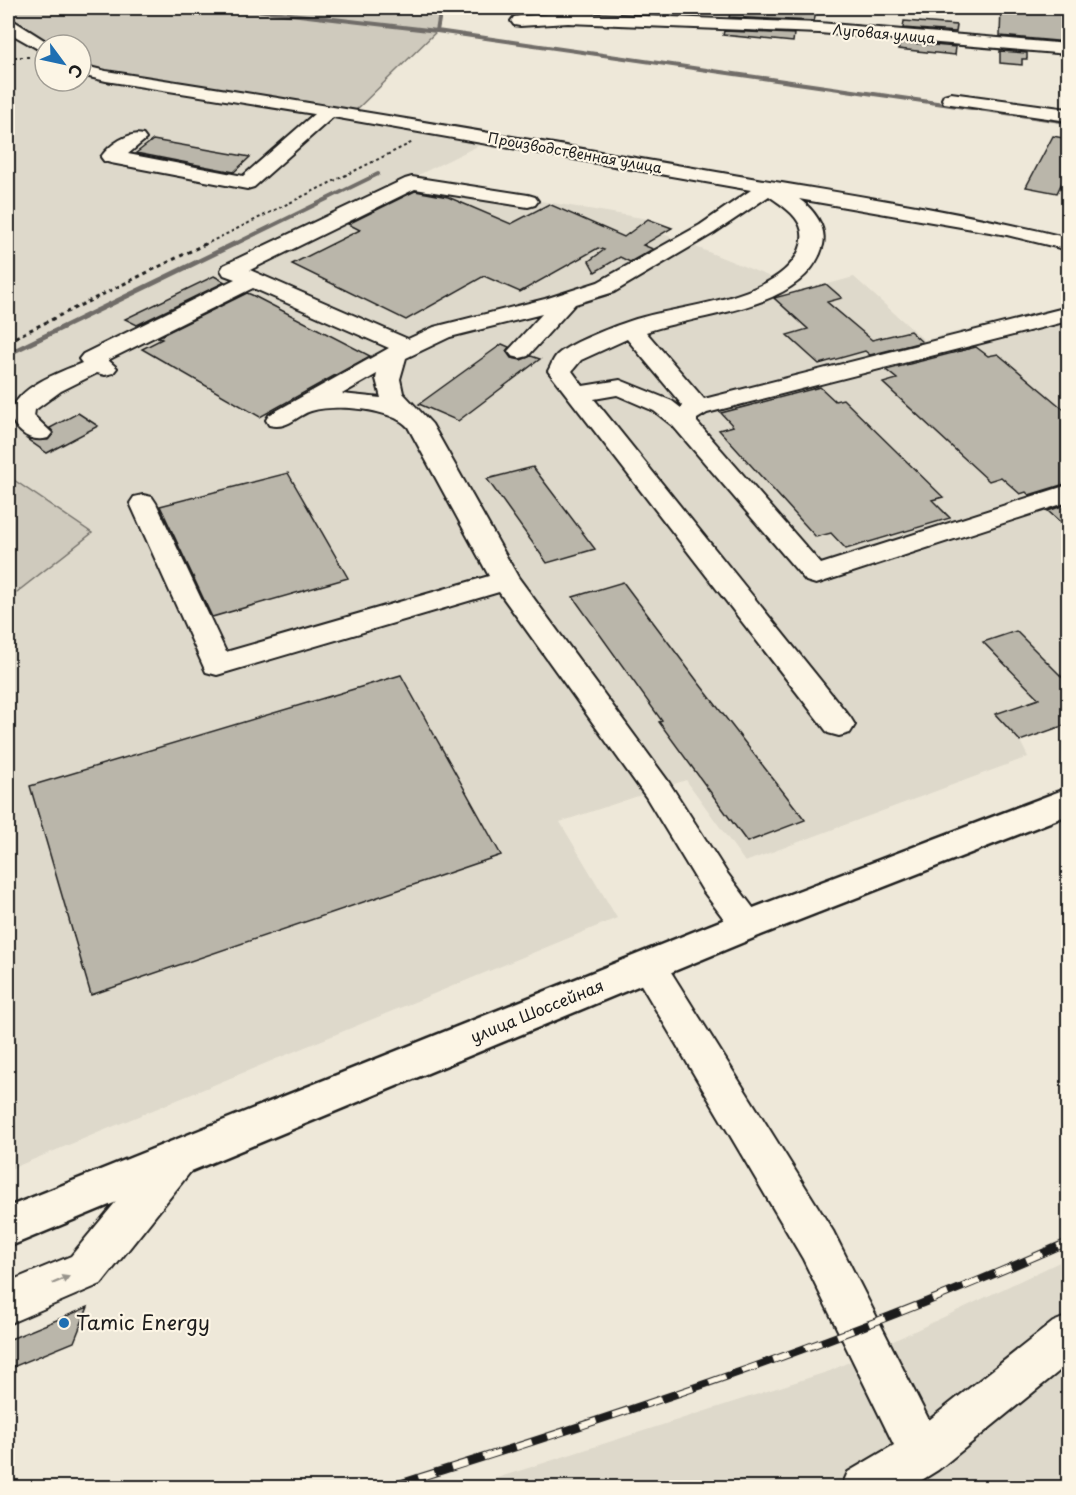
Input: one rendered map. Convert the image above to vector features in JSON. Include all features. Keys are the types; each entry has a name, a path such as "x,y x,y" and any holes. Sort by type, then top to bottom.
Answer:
{"main road":[{"name":"улица Шоссейная","path":"8,1227 748,925 1068,801"}],"street":[{"path":"757,25 764,8"},
{"name":"Луговая улица","path":"520,21 568,18 757,25 1068,49"},
{"path":"8,24 33,40"},
{"name":"Производственная улица","path":"93,73 329,110 769,187 1007,229 1068,244"},
{"path":"951,99 1068,115"},
{"path":"136,139 111,157 247,183 329,110"},
{"path":"401,350 231,270 410,183 528,201"},
{"path":"421,416 380,405 347,400 324,402 288,414 401,350 442,332 567,300 620,280 682,241 707,229 769,187 798,208 813,230 812,247 795,271 766,291 631,329 577,352 566,360 560,373 839,725"},
{"path":"39,433 24,420 22,413 24,406 39,394 102,366 91,359 251,280"},
{"path":"520,351 567,300"},
{"path":"577,395 617,387 634,392 663,406 691,410 1068,314"},
{"path":"631,329 691,410 687,429 816,574 1068,493"},
{"path":"401,350 388,387 391,395 421,416 506,581 657,789 715,882 748,925"},
{"path":"143,503 216,665 506,581"},
{"path":"648,966 818,1245 922,1454"},
{"path":"8,1303 86,1270 177,1158"},
{"path":"864,1488 922,1454 1068,1337"}],"path":[{"path":"8,341 412,143 429,128"}],"shaded area":[{"path":"8,8 441,8 437,31 352,114 93,72 93,33 33,33 33,41 8,25"},
{"path":"8,25 33,41 33,93 93,93 93,72 494,138 410,179 648,219 641,225 773,278 768,283 784,296 854,277 924,340 1068,305 1068,724 1020,741 1028,757 745,862 686,780 560,822 617,918 8,1170 8,599 92,533 8,476"},
{"path":"8,476 92,533 8,599"},
{"path":"1068,1258 1068,1487 466,1488 830,1371"}],"building":[{"path":"732,8 779,11 780,8 817,10 814,21 729,17"},
{"path":"1001,8 1068,8 1068,42 1000,36"},
{"path":"904,21 957,25 956,32 903,28"},
{"path":"724,31 794,34 793,42 723,35"},
{"path":"900,42 956,47 955,55 898,49"},
{"path":"1000,51 1027,53 1027,59 1022,59 1022,65 1000,63"},
{"path":"1053,136 1068,139 1068,170 1057,193 1026,187"},
{"path":"153,140 250,157 234,172 136,153"},
{"path":"415,191 448,197 511,224 549,204 624,237 648,219 672,228 643,245 653,249 630,262 620,257 595,272 589,261 604,250 598,248 520,292 484,276 406,320 292,264 360,230 348,224"},
{"path":"214,276 225,282 137,325 125,319"},
{"path":"826,284 842,298 827,302 872,340 910,331 922,342 870,355 865,351 819,364 787,335 808,329 774,298"},
{"path":"247,293 370,356 260,417 142,349 162,339 158,337"},
{"path":"502,344 509,347 506,351 511,358 521,360 531,356 540,359 458,421 419,404"},
{"path":"976,347 988,356 998,354 1068,413 1068,483 1029,495 1026,492 1020,494 1001,477 989,481 883,383 897,379 886,370"},
{"path":"820,387 835,401 843,399 943,497 932,500 950,518 846,549 831,533 816,537 719,430 733,426 721,413"},
{"path":"78,413 98,426 47,453 27,439 48,440 54,433 50,428"},
{"path":"533,467 595,549 547,563 487,479"},
{"path":"288,473 348,578 212,617 160,506"},
{"path":"1068,504 1068,529 1048,511"},
{"path":"623,582 805,820 747,842 659,722 662,721 573,597"},
{"path":"1016,631 1068,683 1068,724 1020,741 995,714 1039,699 983,642"},
{"path":"401,675 501,855 91,995 30,786"},
{"name":"Tamic Energy","path":"88,1307 74,1342 8,1369 8,1340"}],"waterway":[{"path":"238,8 437,31"},
{"path":"437,31 441,8"},
{"path":"437,31 1068,122"},
{"path":"233,245 378,174"},
{"path":"8,354 236,243"}],"railway":[{"path":"386,1488 645,1405 816,1344 900,1312 1068,1242"}],"place":[{"name":"Tamic Energy","path":"64,1323"}]}
